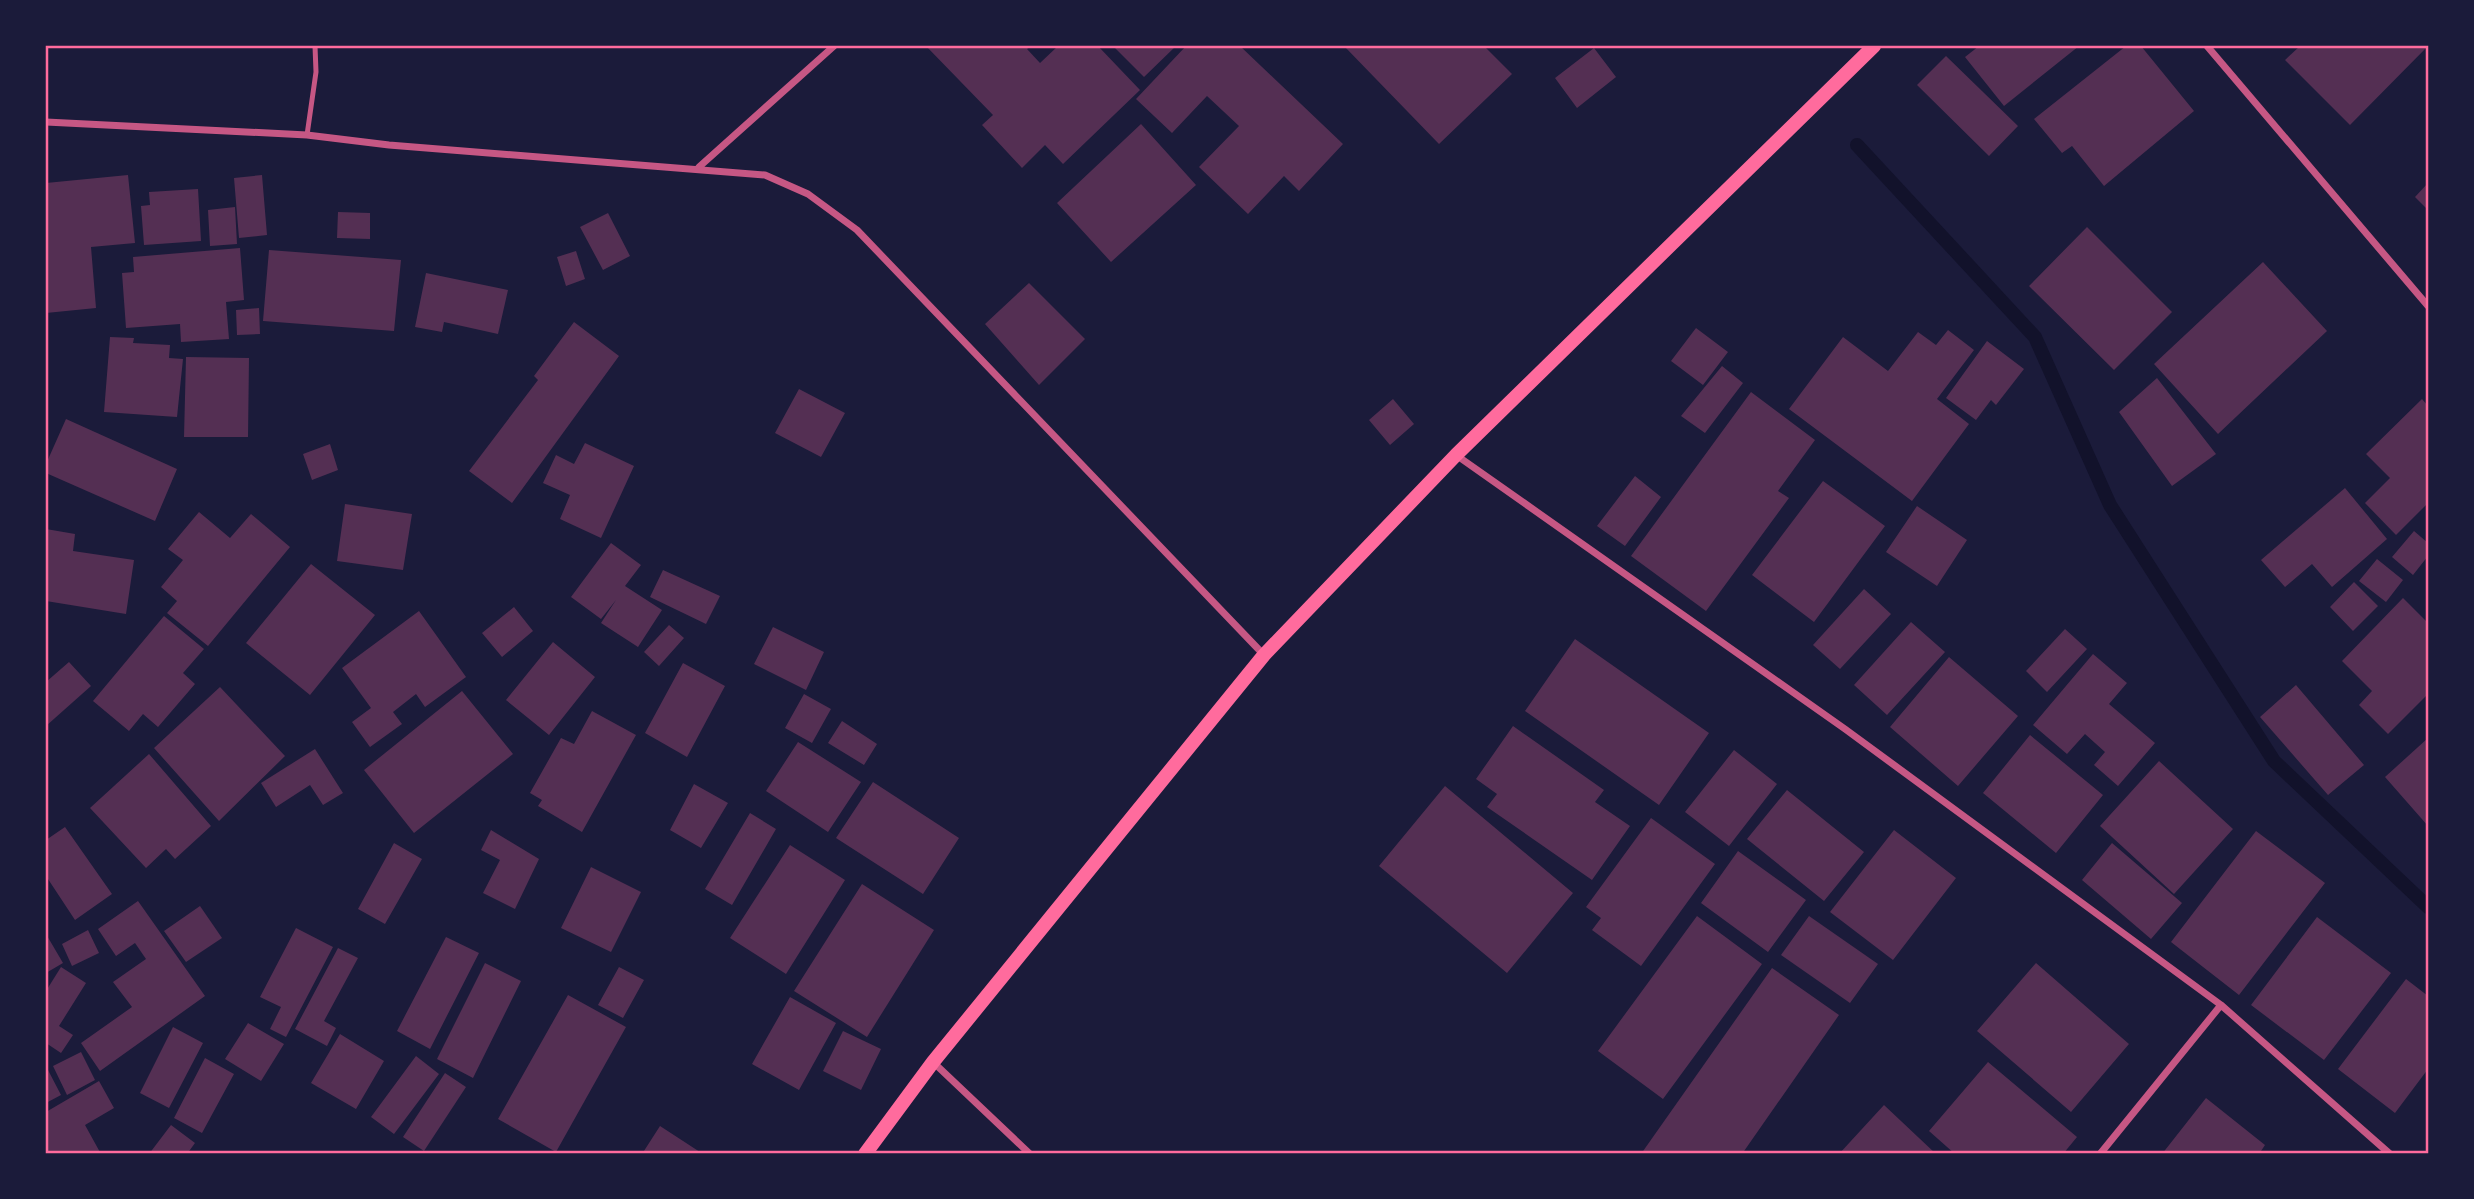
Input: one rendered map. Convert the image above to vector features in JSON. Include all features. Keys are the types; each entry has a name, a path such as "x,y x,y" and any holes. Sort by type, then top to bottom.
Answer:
{"main road":[{"path":"865,1153 933,1062 1264,655 1456,455 1874,46"}],"street":[{"path":"699,167 834,46"},
{"path":"2207,46 2428,306"},
{"path":"46,122 307,135 389,145 699,167 765,175 808,194 857,230 1264,655"},
{"path":"1456,455 1856,737 2221,1006 2390,1153"},
{"path":"2100,1153 2221,1006"},
{"path":"933,1062 1030,1153"}],"lane":[{"path":"307,135 316,72 315,46"}],"building":[{"path":"926,46 1031,46 1027,49 1040,63 1058,46 1098,46 1140,90 1063,164 1045,145 1022,168 982,125 993,115"},
{"path":"1113,46 1176,46 1144,77"},
{"path":"1186,46 1240,46 1343,144 1299,191 1284,176 1248,214 1199,167 1239,126 1207,96 1172,133 1136,99"},
{"path":"1344,46 1484,46 1512,74 1439,144"},
{"path":"1979,46 2079,46 2004,106 1965,57"},
{"path":"2126,46 2141,46 2194,111 2104,186 2072,146 2062,153 2034,119"},
{"path":"2300,46 2428,46 2350,125 2285,60"},
{"path":"1594,48 1616,77 1577,108 1555,78"},
{"path":"1946,56 2018,126 1989,156 1917,85"},
{"path":"1141,124 1196,185 1111,262 1057,203"},
{"path":"128,175 135,243 91,247 96,308 46,313 46,183"},
{"path":"262,175 267,235 239,238 234,178"},
{"path":"2428,183 2428,210 2415,197"},
{"path":"198,189 201,241 144,245 141,206 150,205 149,192"},
{"path":"235,207 237,244 210,246 208,210"},
{"path":"338,212 370,213 370,239 337,238"},
{"path":"608,213 630,256 603,270 580,227"},
{"path":"2087,227 2172,312 2114,370 2029,286"},
{"path":"240,248 244,300 226,302 229,339 181,342 180,324 126,328 122,273 134,272 133,257"},
{"path":"269,250 401,260 394,331 263,321"},
{"path":"576,251 585,279 566,286 557,257"},
{"path":"2263,262 2327,331 2218,434 2154,364"},
{"path":"426,273 508,290 498,334 444,322 442,332 415,327"},
{"path":"1029,283 1085,339 1039,385 985,324"},
{"path":"259,308 260,334 237,335 236,310"},
{"path":"574,322 619,356 512,503 469,471 538,380 534,376"},
{"path":"1696,328 1728,352 1703,385 1671,361"},
{"path":"1948,330 1974,350 1937,399 1969,424 1912,501 1789,409 1843,337 1888,371 1918,332 1936,345"},
{"path":"110,337 134,338 133,343 170,345 169,358 183,359 177,417 104,412"},
{"path":"1987,341 2024,369 1996,405 1991,400 1976,420 1946,398"},
{"path":"186,357 249,358 248,437 184,437"},
{"path":"1722,366 1743,383 1705,433 1681,416"},
{"path":"2157,378 2216,454 2172,486 2119,412"},
{"path":"799,389 845,413 821,457 775,433"},
{"path":"1751,392 1815,440 1778,491 1789,498 1706,611 1631,556"},
{"path":"1393,399 1414,424 1390,445 1369,420"},
{"path":"2422,399 2428,406 2428,503 2396,535 2365,503 2390,478 2366,454"},
{"path":"66,419 177,469 155,521 46,473 46,464"},
{"path":"585,443 634,466 601,538 560,519 570,495 543,483 556,455 574,464"},
{"path":"330,444 338,470 312,480 303,454"},
{"path":"1635,476 1661,497 1625,546 1597,526"},
{"path":"1823,481 1885,526 1814,622 1752,575"},
{"path":"2345,488 2387,539 2332,587 2312,564 2285,587 2261,560"},
{"path":"345,504 412,514 403,570 337,561"},
{"path":"1917,506 1967,540 1937,586 1886,552"},
{"path":"199,512 230,538 251,514 290,547 208,646 167,613 177,601 161,587 183,560 168,549"},
{"path":"46,529 75,534 73,551 134,560 126,614 46,601"},
{"path":"2414,531 2428,543 2428,556 2413,575 2392,557"},
{"path":"611,543 641,565 625,586 662,610 638,647 601,623 616,600 601,619 571,597"},
{"path":"2377,559 2403,580 2386,602 2359,581"},
{"path":"311,564 375,615 310,695 246,643"},
{"path":"663,570 720,596 706,624 650,597"},
{"path":"2354,582 2378,606 2353,631 2330,607"},
{"path":"1864,589 1891,614 1840,669 1813,645"},
{"path":"2403,598 2428,623 2428,694 2388,734 2359,705 2372,691 2342,661"},
{"path":"514,607 533,631 502,657 482,633"},
{"path":"419,611 466,677 425,707 416,694 393,712 402,724 370,747 352,722 371,708 342,668"},
{"path":"164,616 204,649 183,673 195,684 158,727 143,714 129,731 93,701"},
{"path":"1911,622 1945,652 1887,715 1854,685"},
{"path":"669,625 684,638 659,666 644,652"},
{"path":"773,627 824,652 806,690 754,664"},
{"path":"2065,629 2087,649 2047,692 2026,671"},
{"path":"1575,639 1709,733 1659,805 1525,711"},
{"path":"553,642 595,677 549,735 506,700"},
{"path":"2093,654 2127,683 2109,704 2155,743 2118,786 2094,765 2105,752 2085,734 2067,754 2033,725"},
{"path":"1949,657 2018,716 1958,786 1890,727"},
{"path":"69,662 91,686 46,726 46,682"},
{"path":"683,663 725,686 687,757 645,733"},
{"path":"2296,685 2364,765 2328,795 2260,717"},
{"path":"220,687 285,756 219,821 154,748"},
{"path":"462,691 513,754 414,833 364,770"},
{"path":"804,694 831,709 812,743 785,728"},
{"path":"592,711 636,735 582,832 538,806 542,800 530,793 561,738 574,744"},
{"path":"842,721 877,744 864,765 828,743"},
{"path":"1513,726 1604,790 1595,802 1630,826 1592,880 1487,807 1497,794 1476,779"},
{"path":"2030,735 2103,795 2056,853 1983,793"},
{"path":"2428,738 2428,826 2385,777"},
{"path":"798,742 861,782 828,832 766,791"},
{"path":"315,749 343,793 323,805 310,785 276,807 261,783"},
{"path":"1734,750 1777,784 1729,846 1685,812"},
{"path":"149,754 211,826 175,859 166,849 146,868 90,808"},
{"path":"2159,761 2233,829 2174,894 2100,826"},
{"path":"873,782 959,838 923,894 836,838"},
{"path":"694,784 728,803 701,848 670,830"},
{"path":"1445,786 1573,893 1507,973 1379,866"},
{"path":"1787,790 1864,852 1824,901 1747,839"},
{"path":"750,813 776,829 732,905 705,889"},
{"path":"1651,818 1715,864 1641,966 1592,930 1601,918 1586,907"},
{"path":"65,827 112,894 75,920 46,876 46,840"},
{"path":"491,830 539,859 515,909 483,893 500,860 481,850"},
{"path":"1894,830 1956,878 1893,960 1830,912"},
{"path":"2256,831 2325,883 2239,995 2171,942"},
{"path":"394,843 422,859 385,924 358,909"},
{"path":"2112,843 2182,903 2151,939 2082,880"},
{"path":"790,845 845,880 786,974 730,938"},
{"path":"1738,851 1806,900 1768,952 1701,903"},
{"path":"591,867 641,892 611,952 561,928"},
{"path":"862,884 934,930 867,1037 794,991"},
{"path":"138,901 205,996 100,1071 81,1043 132,1007 113,982 146,959 135,943 116,956 98,929"},
{"path":"200,906 222,938 186,962 164,931"},
{"path":"1697,916 1762,964 1663,1099 1598,1051"},
{"path":"1809,916 1878,964 1850,1003 1781,955"},
{"path":"2317,917 2391,973 2324,1060 2251,1005"},
{"path":"296,928 333,947 286,1037 270,1029 281,1007 260,997"},
{"path":"88,930 99,953 72,966 62,944"},
{"path":"46,934 63,963 46,973"},
{"path":"446,937 479,953 430,1049 397,1031"},
{"path":"338,948 358,958 324,1021 336,1028 327,1046 295,1029"},
{"path":"485,963 521,981 473,1078 437,1059"},
{"path":"2036,963 2129,1044 2071,1112 1977,1031"},
{"path":"61,967 86,983 59,1026 73,1035 61,1053 46,1043 46,991"},
{"path":"619,967 644,980 623,1018 598,1005"},
{"path":"1772,968 1839,1015 1742,1154 1641,1154"},
{"path":"2406,979 2428,996 2428,1069 2395,1113 2338,1069"},
{"path":"568,995 626,1027 556,1152 498,1119"},
{"path":"790,997 836,1023 799,1090 752,1064"},
{"path":"248,1023 284,1044 261,1081 225,1059"},
{"path":"173,1027 203,1043 169,1108 140,1093"},
{"path":"843,1031 881,1049 861,1090 823,1071"},
{"path":"340,1034 384,1061 356,1109 311,1083"},
{"path":"81,1052 95,1080 67,1095 53,1066"},
{"path":"416,1056 439,1074 394,1134 371,1117"},
{"path":"205,1058 234,1074 202,1133 174,1118"},
{"path":"1988,1062 2077,1137 2063,1154 1955,1154 1929,1131"},
{"path":"48,1070 61,1095 46,1103 46,1071"},
{"path":"445,1073 466,1087 424,1151 403,1137"},
{"path":"99,1081 114,1108 85,1125 101,1154 46,1154 46,1112"},
{"path":"2206,1098 2265,1145 2259,1154 2162,1154"},
{"path":"1884,1105 1936,1154 1839,1154"},
{"path":"171,1125 195,1143 187,1154 149,1154"},
{"path":"660,1126 703,1154 642,1154"}],"waterway":[{"path":"1857,145 2035,337 2110,505 2274,761 2428,907"}]}
